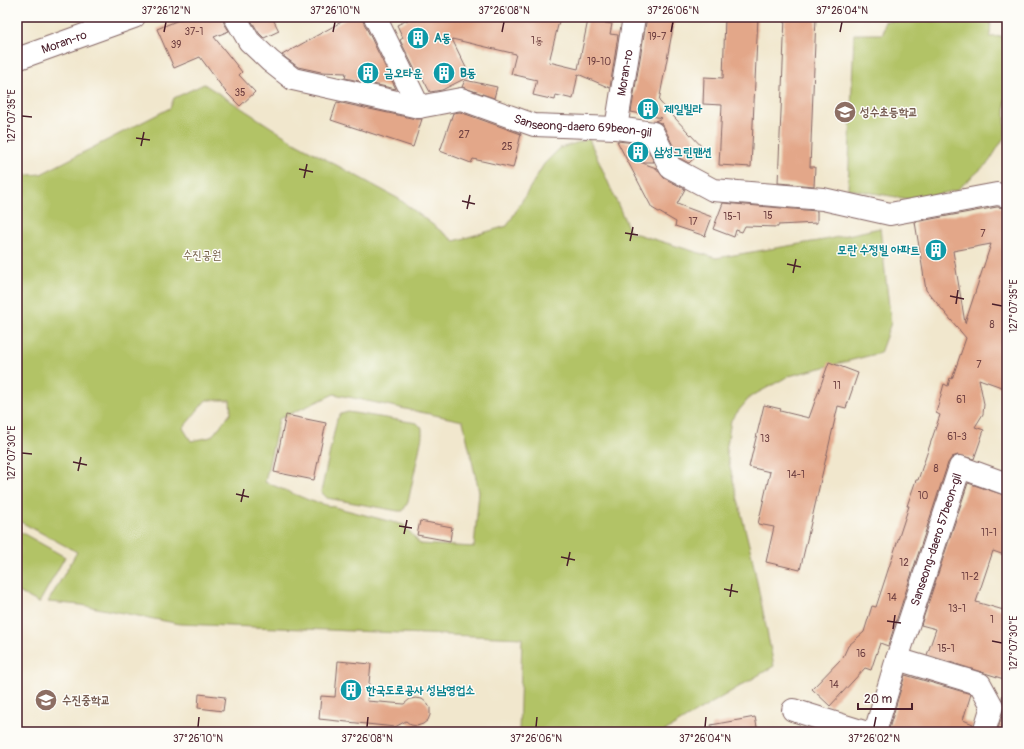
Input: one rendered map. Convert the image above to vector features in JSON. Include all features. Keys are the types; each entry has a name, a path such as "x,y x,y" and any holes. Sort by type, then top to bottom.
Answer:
{"street":[{"name":"Moran-ro","path":"17,59 134,17"},
{"name":"Sanseong-daero 69beon-gil","path":"235,17 249,41 270,61 293,79 419,107 461,99 534,125 616,128 653,133 670,167 713,190 823,199 890,214 997,194 1007,196"},
{"path":"375,17 419,107"},
{"name":"Moran-ro","path":"616,128 634,17"},
{"name":"Sanseong-daero 57beon-gil","path":"875,732 897,659 960,467 1007,484"},
{"path":"897,659 980,684 992,706 984,732"},
{"path":"793,710 864,732"}],"green space":[{"path":"991,20 990,37 1006,36 1005,136 989,162 957,190 915,200 848,189 854,34 883,34 885,21"},
{"name":"수진공원","path":"204,84 294,142 399,199 454,241 507,226 544,164 560,148 589,139 630,232 716,258 824,240 880,228 891,323 880,353 789,376 750,397 731,420 726,451 752,557 774,666 663,732 519,732 522,638 180,624 81,605 48,602 77,552 17,520 17,176 41,174 170,108 174,98","holes":["334,394 463,421 479,492 474,547 420,544 404,525 311,501 265,482 279,419","206,400 230,400 231,413 211,437 191,441 183,428"]},
{"path":"348,412 417,423 422,428 422,437 408,502 403,511 327,498 321,492 337,419 341,414"},
{"path":"17,530 65,557 39,603 17,591"}],"building":[{"path":"186,17 223,17 224,23 229,31 214,37 242,72 239,75 255,92 240,106 225,91 200,57 174,68 157,29"},
{"path":"249,17 272,17 279,31 264,38"},
{"path":"350,17 361,17 396,89 345,78 346,73 321,72 298,67 282,55"},
{"path":"414,17 560,17 549,62 578,69 588,20 612,24 610,34 618,35 610,88 578,74 573,99 556,95 555,100 533,95 537,80 511,74 516,54 452,39 470,76 442,90 430,92 422,77 419,78 400,40 403,38 397,25"},
{"path":"647,17 675,17 659,101 704,149 689,163 679,158 664,127 661,123 655,121 662,118 631,112"},
{"path":"725,17 758,17 751,167 719,165 722,105 703,104 704,77 723,78"},
{"path":"785,17 816,17 810,167 815,167 814,186 778,183"},
{"path":"465,80 497,87 494,98 462,87"},
{"path":"337,102 422,119 413,147 331,120"},
{"path":"460,112 521,134 513,168 473,159 471,163 440,151 453,113"},
{"path":"617,141 645,144 654,162 640,162 656,168 664,178 685,189 677,204 712,217 705,236 675,226 676,222 652,208"},
{"path":"723,203 817,211 817,223 778,225 778,227 745,226 742,232 736,230 734,237 713,229"},
{"path":"997,207 1007,208 1007,389 979,379 984,404 983,414 975,427 984,430 974,459 958,455 952,457 948,463 888,646 880,643 871,670 865,668 830,706 812,689 843,657 848,646 864,632 872,606 876,607 909,506 907,506 916,480 918,480 940,415 936,413 944,384 948,386 950,378 952,379 966,338 926,290 915,222","holes":["991,244 965,323 953,251"]},
{"path":"829,362 858,373 846,408 838,406 800,570 766,562 774,527 758,524 770,472 749,467 764,405 781,409 780,411 809,418"},
{"path":"286,415 326,423 314,480 274,472"},
{"path":"968,483 1007,496 1007,556 993,551 976,602 1007,611 1007,680 927,655 936,629 921,625"},
{"path":"420,521 452,527 450,541 417,535"},
{"name":"한국도로공사 성남영업소","path":"338,661 371,664 367,701 404,704 410,699 422,699 430,708 428,720 417,726 411,725 406,721 395,727 319,719 321,696 335,697"},
{"path":"905,675 971,694 963,720 973,724 972,732 897,732 889,729"},
{"path":"1004,691 1007,691 1007,732 997,732 1004,709 1002,698"},
{"path":"199,694 225,697 223,711 198,708"},
{"path":"755,717 758,732 712,732 711,725"}],"place":[{"name":"A동","path":"418,38"},
{"name":"금오타운","path":"368,73"},
{"name":"B동","path":"444,73"},
{"name":"제일빌라","path":"648,109"},
{"name":"성수초등학교","path":"845,112"},
{"name":"삼성그린맨션","path":"638,152"},
{"name":"모란 수정빌 아파트","path":"936,250"},
{"name":"한국도로공사 성남영업소","path":"351,690"},
{"name":"수진중학교","path":"46,700"}]}
